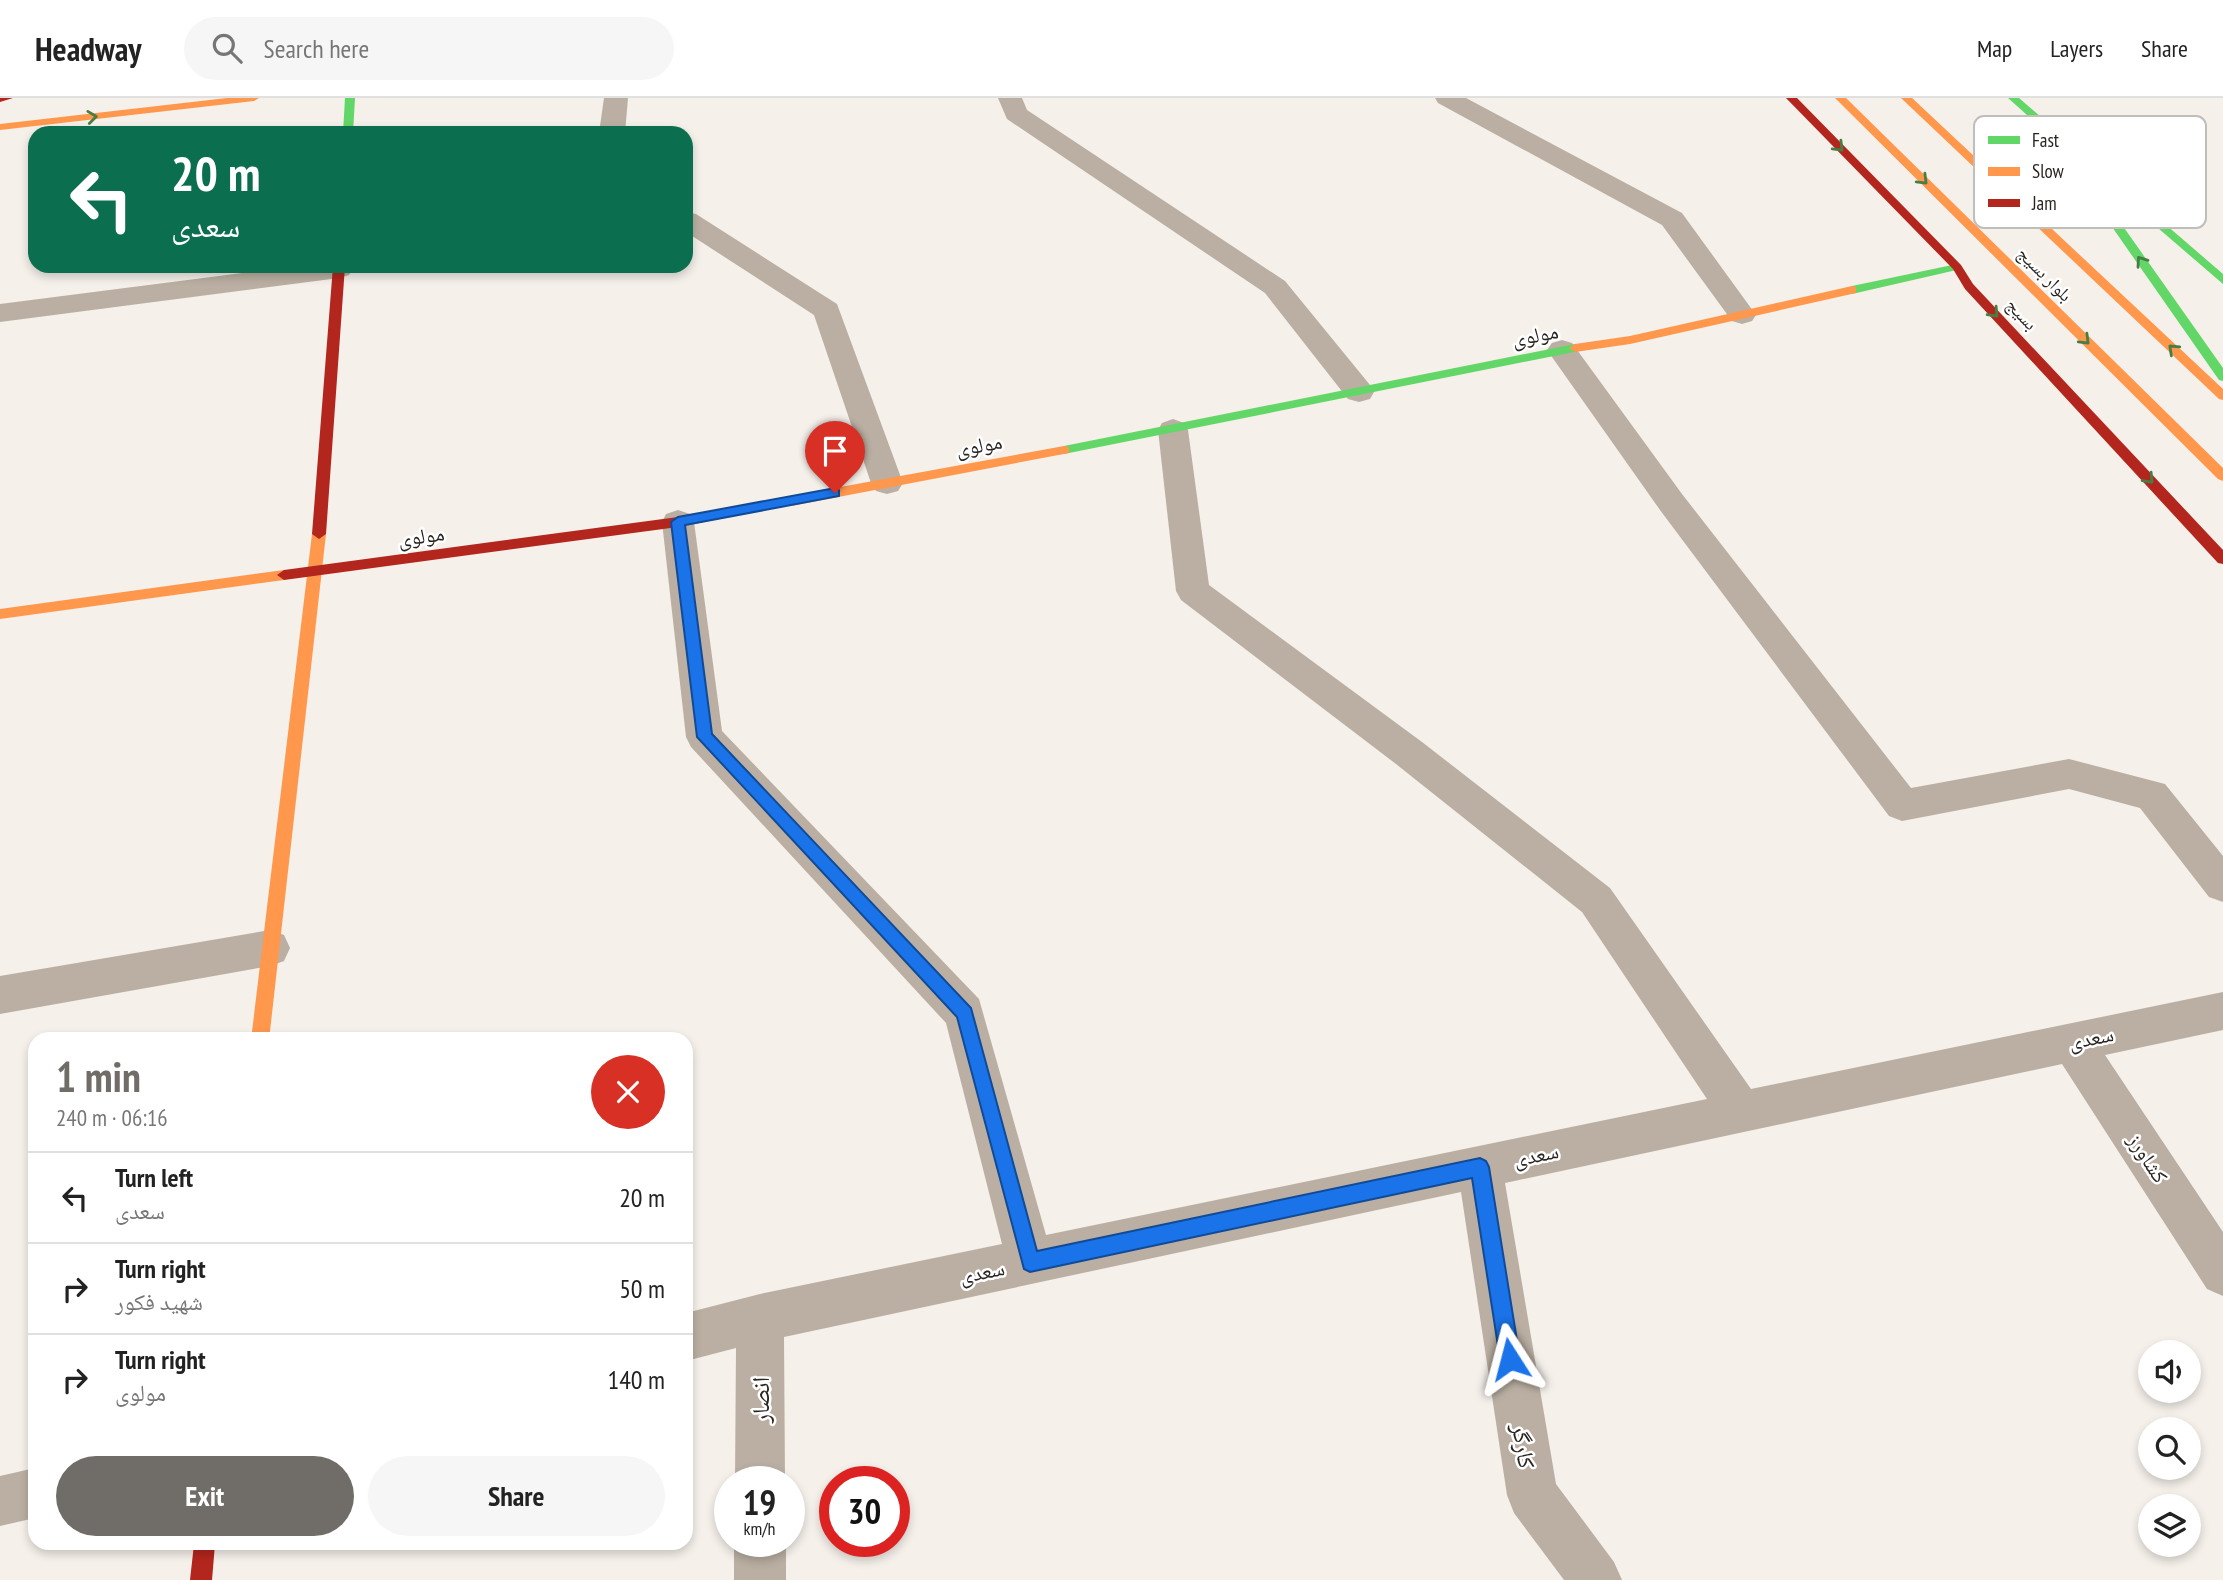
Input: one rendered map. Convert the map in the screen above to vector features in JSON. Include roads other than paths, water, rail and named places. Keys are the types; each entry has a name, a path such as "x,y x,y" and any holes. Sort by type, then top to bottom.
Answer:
{"street":[{"path":"0,99 8,98"},
{"path":"0,127 254,98"},
{"path":"348,126 350,98"},
{"path":"613,126 616,98"},
{"path":"1010,98 1016,114 1275,287 1359,392"},
{"path":"1447,98 1672,219 1742,315"},
{"name":"بسیج","path":"1791,98 1957,267 1969,286 2223,559"},
{"name":"بلوار بسیج","path":"1840,98 2223,477"},
{"name":"بلوار بسیج","path":"1906,98 1974,162"},
{"path":"2012,98 2033,116"},
{"path":"693,224 827,310 887,483"},
{"name":"بلوار بسیج","path":"2044,228 2223,396"},
{"path":"2118,228 2223,377"},
{"path":"2165,228 2220,275"},
{"name":"مولوی","path":"0,614 678,522 1173,430 1562,350 1630,340 1957,267"},
{"path":"0,313 295,273"},
{"path":"261,1032 316,572 339,273"},
{"path":"1562,350 1671,502 1902,805 2069,774 2152,795 2223,885"},
{"path":"1173,430 1193,591 1409,753 1596,900 1741,1112"},
{"path":"678,522 704,737 964,1013 1030,1262"},
{"path":"0,995 270,948"},
{"name":"سعدی","path":"693,1335 760,1318 2223,1011"},
{"name":"کشاورز","path":"2072,1042 2223,1273"},
{"name":"کارگر","path":"1480,1167 1532,1495 1596,1580"},
{"name":"انصار","path":"760,1318 760,1466"},
{"path":"0,1501 28,1495"},
{"path":"201,1580 204,1550"},
{"path":"760,1557 760,1580"}]}
